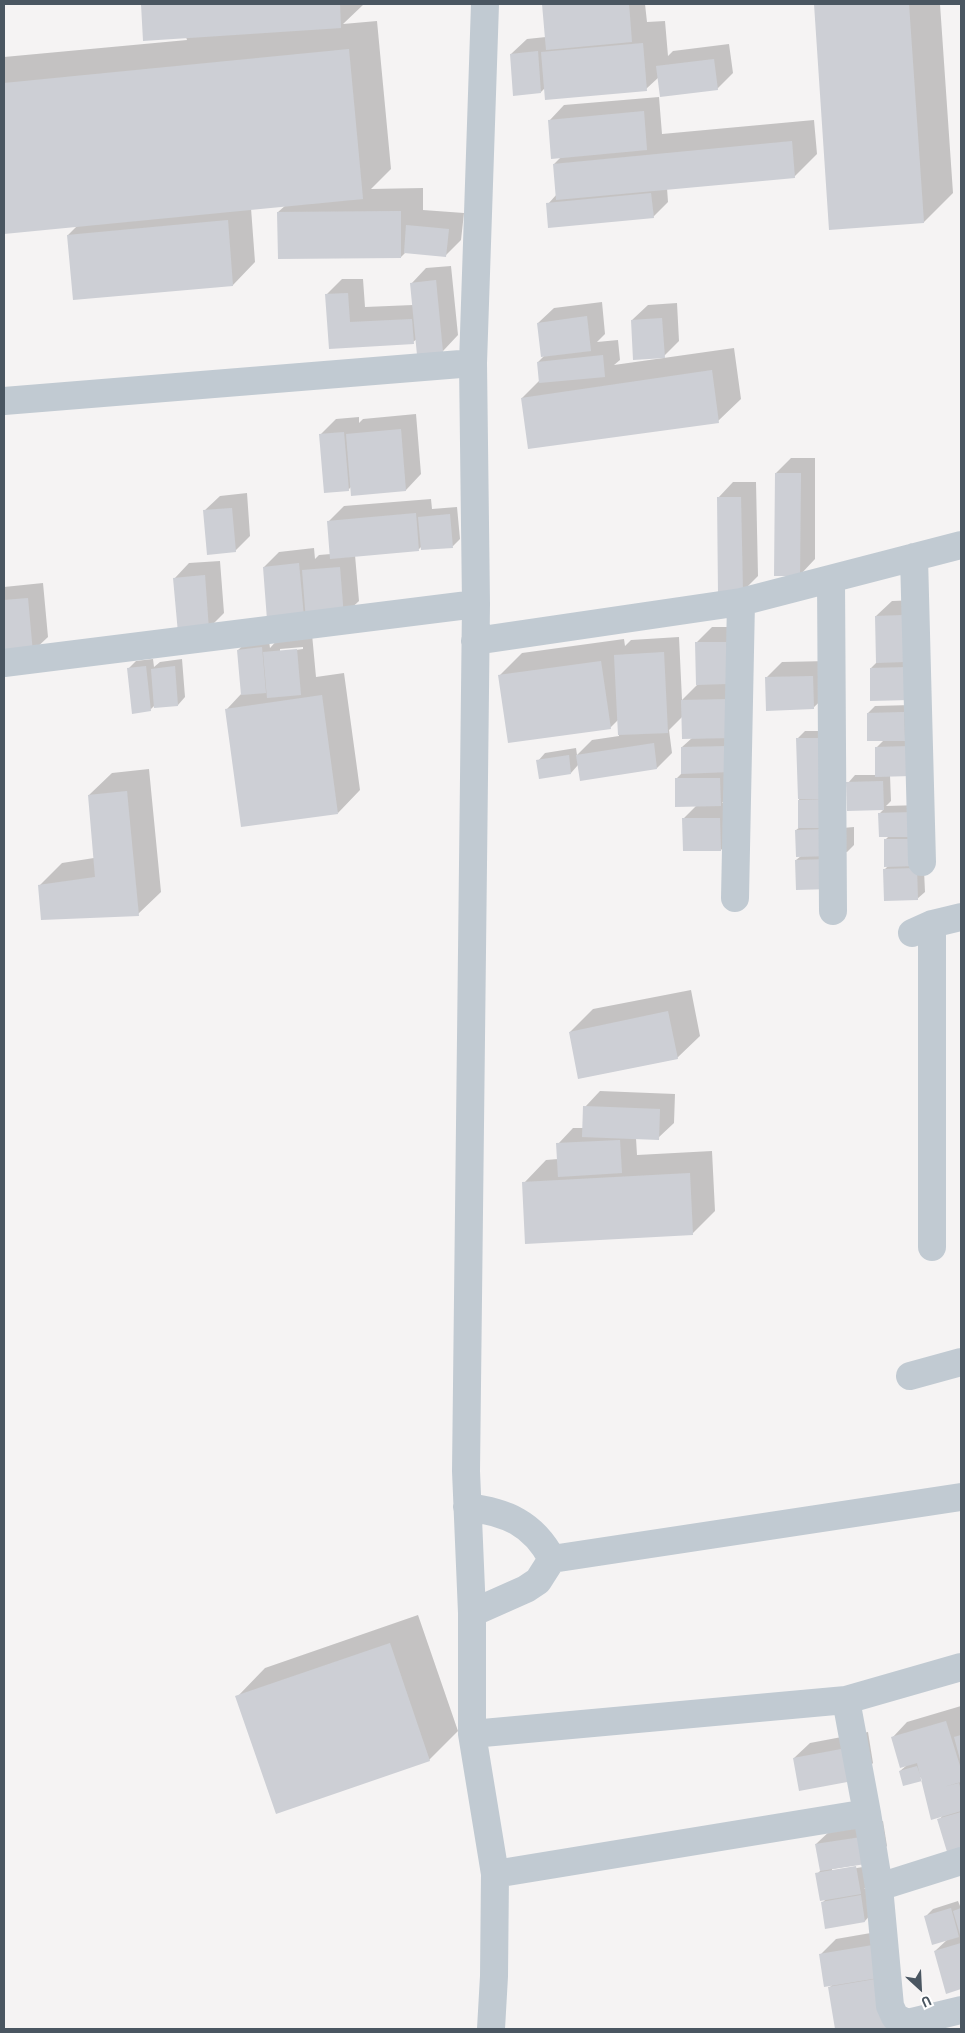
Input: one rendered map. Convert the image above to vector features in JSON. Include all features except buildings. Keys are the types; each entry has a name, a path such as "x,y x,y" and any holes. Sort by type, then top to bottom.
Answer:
{"street":[{"path":"485,4 473,363 476,604 466,1461 472,1613 472,1734 495,1874 494,1976 491,2029"},
{"path":"4,401 473,363"},
{"path":"475,641 741,602 832,580 961,545"},
{"path":"914,558 922,862"},
{"path":"832,580 833,911"},
{"path":"735,898 741,602"},
{"path":"4,663 476,604"},
{"path":"932,1247 922,928 961,917"},
{"path":"910,1376 961,1362"},
{"path":"472,1613 526,1589 538,1581 552,1560 961,1497"},
{"path":"467,1507 489,1510 524,1525 539,1538 552,1560"},
{"path":"472,1734 846,1700 961,1667"},
{"path":"846,1700 867,1813 878,1887 890,2006 895,2017 908,2023 961,2010"},
{"path":"495,1874 867,1813"},
{"path":"878,1887 961,1861"}]}
